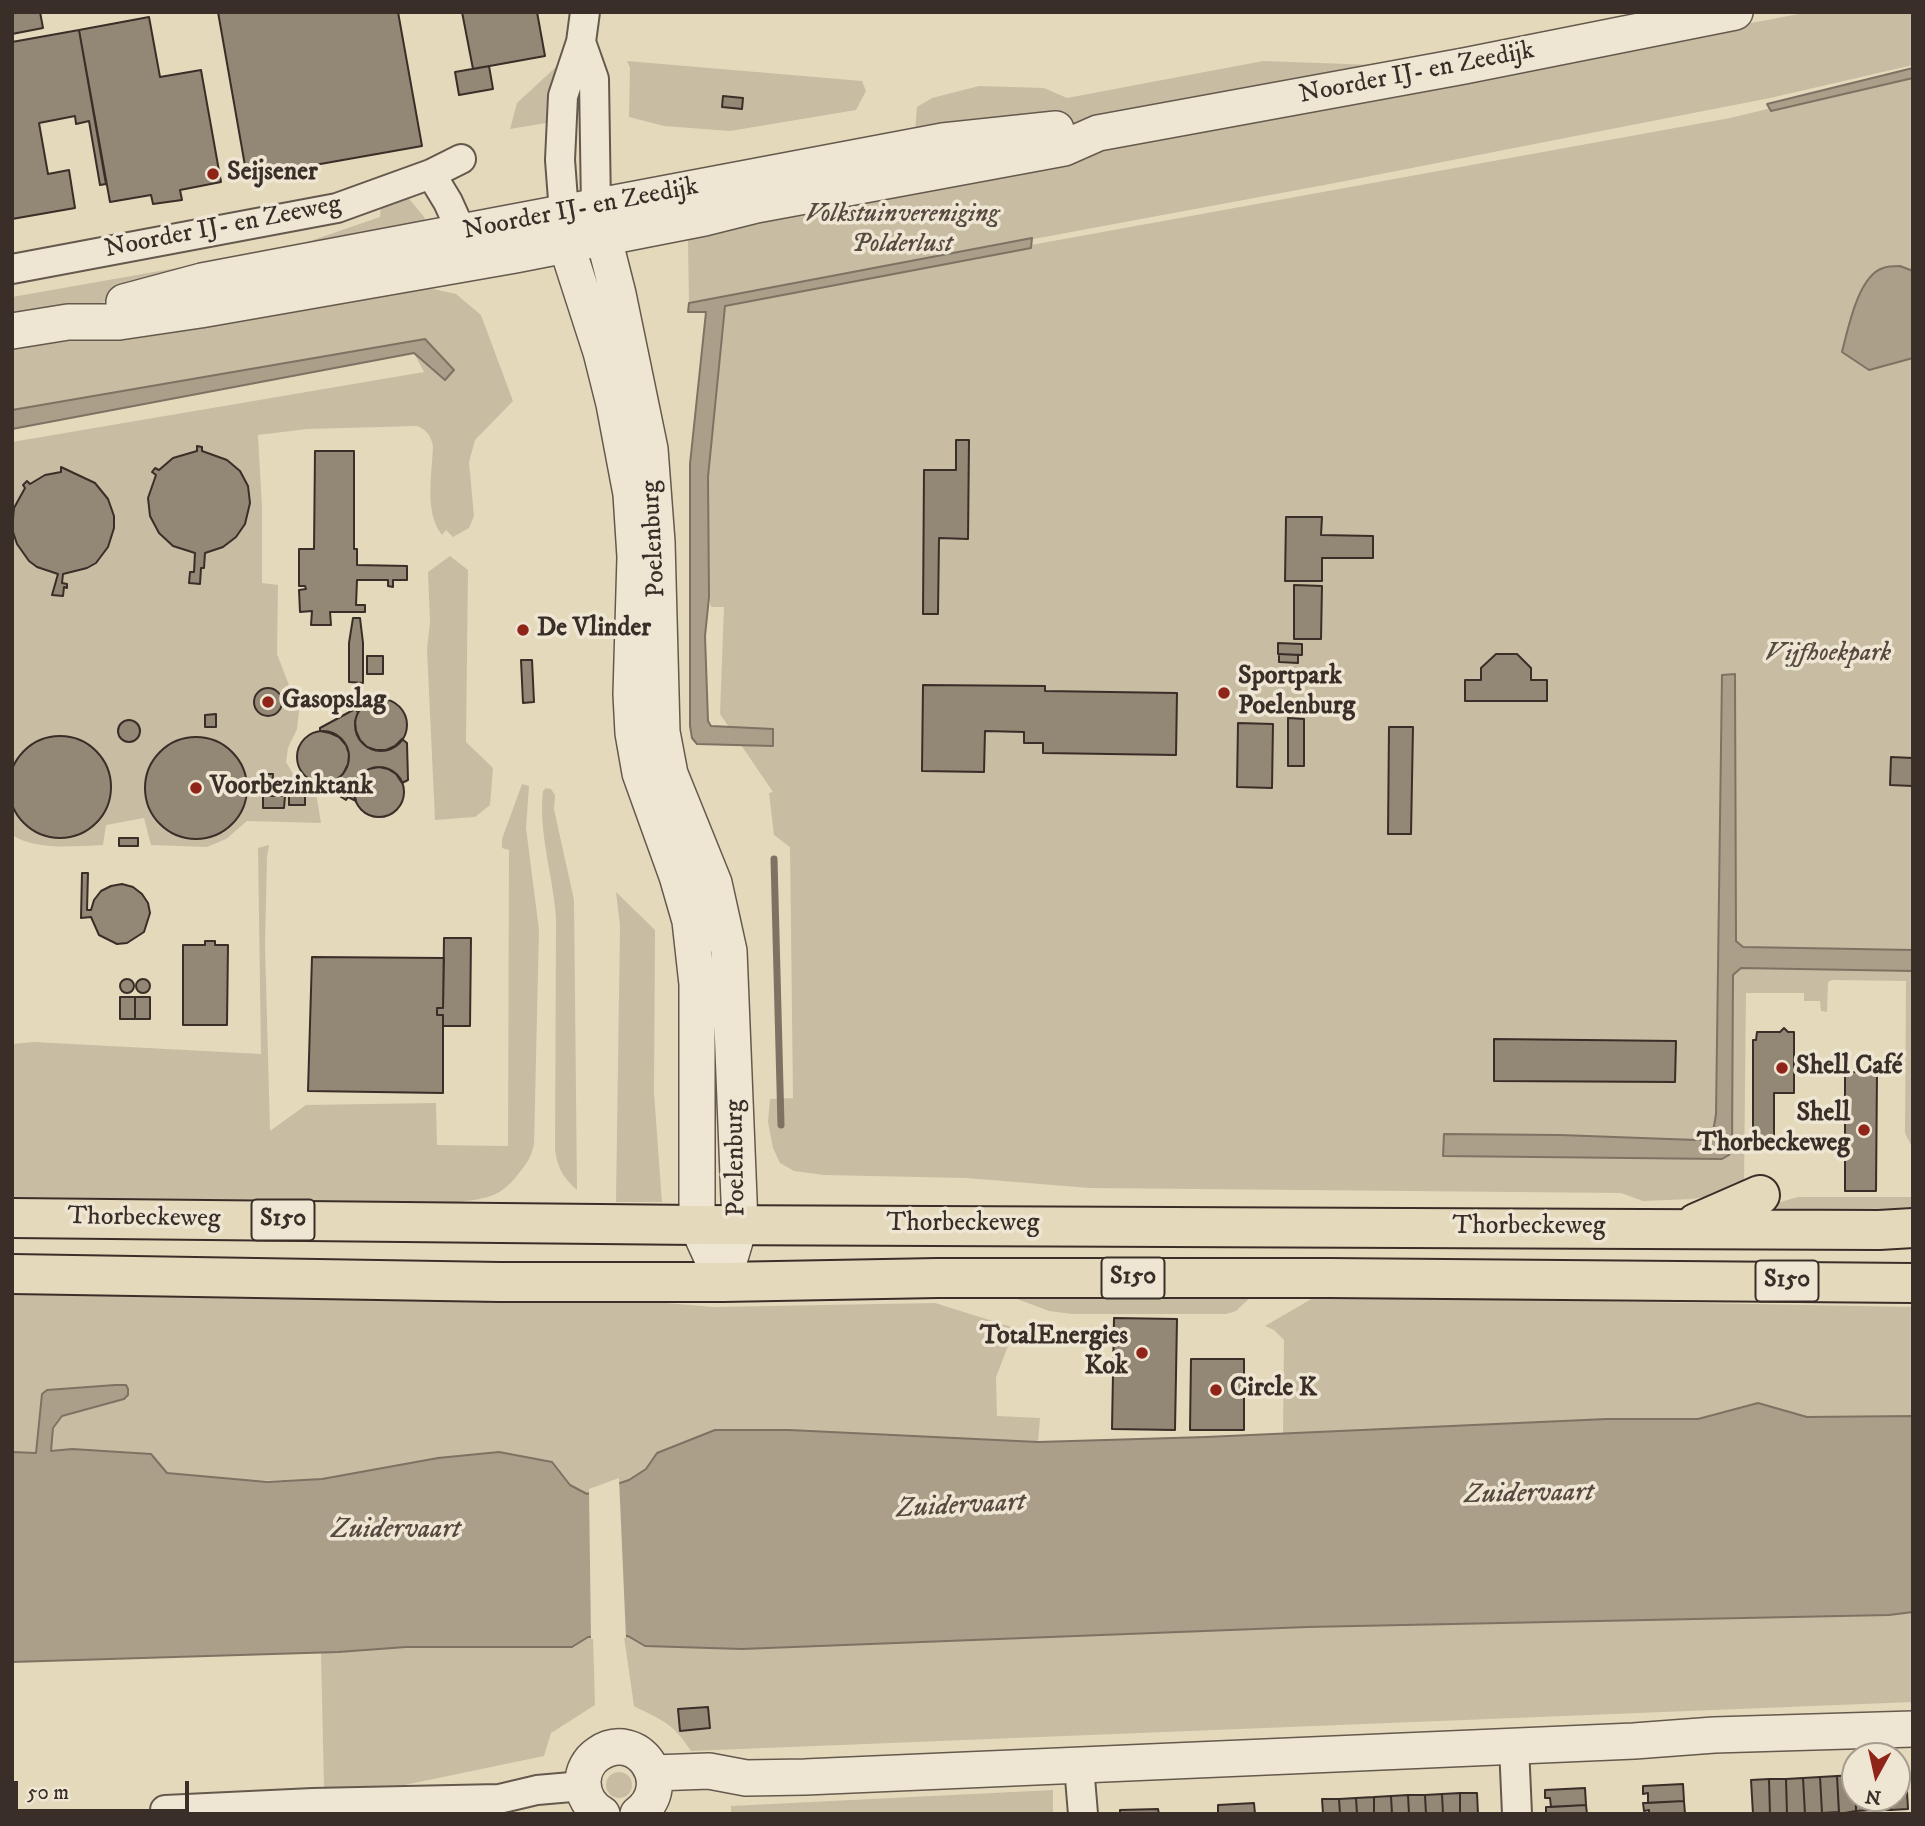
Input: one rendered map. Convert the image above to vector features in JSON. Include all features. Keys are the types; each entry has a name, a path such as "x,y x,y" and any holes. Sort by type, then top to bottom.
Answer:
{"main road":[{"path":"1685,1228 1760,1195"},
{"name":"Thorbeckeweg","path":"12,1218 697,1225 1913,1228"},
{"name":"Thorbeckeweg","path":"12,1273 514,1282 1329,1278 1913,1283"},
{"path":"937,1278 1000,1305"},
{"path":"1267,1303 1329,1278"}],"street":[{"path":"583,226 594,79 581,42 584,12"},
{"name":"Noorder IJ- en Zeedijk","path":"68,322 113,305 202,281 462,233 704,218 755,205 1064,148 1098,133 1464,66 1735,12"},
{"name":"Noorder IJ- en Zeeweg","path":"12,268 309,215 337,208 431,174 461,159"},
{"path":"431,174 462,233"},
{"name":"Noorder IJ- en Zeedijk","path":"12,331 68,322 119,322 200,310 583,226"},
{"name":"Poelenburg","path":"583,226 646,418 656,533 662,732 670,774 714,883 729,951 740,1224 723,1282"},
{"name":"Poelenburg","path":"583,226 570,256 601,352 631,494 635,557 631,694 633,733 640,772 690,921 695,954 697,1225 723,1282"},
{"path":"165,1810 313,1802 499,1799 537,1790 592,1800 586,1770 594,1757 616,1747 634,1750 642,1756 649,1793 709,1771 746,1778 1079,1766 1913,1728"},
{"path":"1514,1745 1517,1814"},
{"path":"1079,1766 1083,1814"}],"green space":[{"name":"Volkstuinvereniging Polderlust","path":"1809,12 1913,12 1913,65 1770,98 1335,183 689,303 688,242 685,229 795,205"},
{"path":"627,61 862,81 866,91 856,110 730,131 664,126 629,117 630,68"},
{"path":"1263,61 1404,66 1100,121 921,137 915,132 917,107 932,98 979,86 1044,88 1067,98"},
{"path":"557,66 546,123 510,129 517,103"},
{"name":"Sportpark Poelenburg","path":"1913,74 1913,965 1727,957 1721,1146 1443,1155 1596,1158 1732,1148 1733,975 1740,968 1913,971 1913,1149 1905,1133 1906,981 1832,980 1828,982 1827,1012 1821,1011 1820,1001 1804,1001 1804,993 1746,993 1744,1183 1710,1196 1643,1201 1621,1193 1090,1188 966,1178 824,1175 794,1171 780,1163 773,1148 768,1122 770,1099 793,1098 790,847 774,835 769,793 773,792 720,714 724,607 711,607 709,597 708,477 725,306 1030,248 1031,245 1730,118"},
{"path":"406,195 428,226 132,291 106,302 12,317 12,297 290,248 380,217 381,205"},
{"path":"429,288 456,294 481,315 513,401 475,440 469,462 474,516 469,528 453,537 446,530 442,535 436,526 430,493 433,446 428,434 417,426 307,429 258,435 262,583 278,585 277,654 299,711 297,729 288,748 286,762 296,779 316,793 321,823 247,821 226,839 207,847 151,845 144,818 106,825 103,845 44,845 12,835 12,442 424,372 414,353 445,379 425,339 12,410 12,343 75,333 230,323"},
{"path":"450,556 468,570 466,742 493,768 490,805 475,817 435,820 427,649 430,622 428,572"},
{"path":"522,784 529,786 526,828 539,930 534,1144 526,1163 500,1192 460,1202 12,1198 12,1044 34,1042 261,1054 258,848 269,845 265,945 270,1131 306,1105 436,1103 437,1145 508,1146 509,850 502,848 502,839"},
{"path":"546,788 551,789 555,795 554,809 574,900 577,1190 562,1172 555,1149 556,920 544,840 542,807 543,791"},
{"path":"616,892 655,930 654,1093 662,1202 616,1202 620,926"},
{"path":"1798,1197 1913,1197 1913,1216 1767,1214 1763,1207"},
{"path":"12,1281 571,1295 714,1307 935,1303 1015,1328 996,1377 997,1416 1040,1418 1038,1442 789,1430 715,1430 657,1453 646,1469 629,1480 587,1494 570,1485 561,1474 438,1458 322,1479 243,1481 167,1473 151,1454 72,1449 51,1451 53,1428 62,1416 124,1399 42,1394 36,1453 12,1452"},
{"path":"1013,1290 1255,1293 1236,1311 1226,1314 1072,1314 1049,1311 1017,1299"},
{"path":"1313,1298 1913,1307 1913,1416 1807,1417 1758,1403 1698,1419 1607,1419 1283,1434 1284,1340 1274,1330 1265,1326"},
{"path":"1913,1612 1913,1702 691,1751 672,1728 634,1706 624,1637 628,1636 645,1646 742,1649 1307,1627 1889,1615"},
{"path":"588,1637 593,1637 595,1705 551,1733 544,1756 395,1787 324,1788 321,1652 406,1647 572,1647"},
{"path":"619,1772 628,1776 632,1785 628,1794 619,1798 610,1794 606,1785 610,1776"},
{"path":"1053,1790 1053,1814 731,1814 731,1806"}],"water":[{"path":"1913,68 1913,78 1771,111 1767,104"},
{"path":"1032,238 1031,248 725,306 708,477 709,597 705,636 708,721 711,726 773,729 773,746 697,744 692,738 690,726 690,464 706,312 688,312 689,303"},
{"path":"1900,266 1913,271 1913,358 1869,370 1842,352 1851,317 1861,292 1874,273 1885,267"},
{"path":"425,339 454,370 445,380 414,353 12,429 12,410"},
{"path":"1735,674 1736,941 1743,947 1913,950 1913,971 1741,968 1733,975 1732,1148 1729,1155 1722,1159 1443,1156 1444,1134 1696,1140 1706,1138 1712,1133 1716,1114 1722,675"},
{"name":"Zuidervaart","path":"126,1385 128,1395 124,1399 62,1416 53,1428 51,1451 72,1449 151,1454 167,1473 267,1482 322,1479 438,1458 499,1452 552,1462 570,1485 587,1494 629,1480 646,1469 657,1453 715,1430 789,1430 1038,1442 1607,1419 1698,1419 1758,1403 1807,1417 1913,1416 1913,1612 1889,1615 1307,1627 742,1649 645,1646 628,1636 588,1637 572,1647 406,1647 338,1652 12,1662 12,1452 36,1453 42,1394 47,1390"}],"pier":[{"path":"619,1478 626,1638 591,1639 589,1489"}],"building":[{"path":"12,12 40,12 43,28 12,34"},
{"path":"218,12 398,12 422,146 247,177"},
{"path":"462,12 537,12 545,56 473,69"},
{"path":"149,17 160,77 201,70 221,182 180,190 182,200 153,204 151,195 110,202 79,30"},
{"path":"79,30 106,184 100,185 89,121 76,124 75,116 39,123 48,174 69,170 75,208 12,219 12,42"},
{"path":"489,66 493,89 459,95 455,72"},
{"path":"723,96 743,98 742,109 722,107"},
{"path":"956,440 969,440 968,539 939,538 938,614 923,614 924,470 956,470"},
{"path":"197,446 202,447 202,451 227,460 240,471 248,486 250,503 245,524 236,537 223,547 205,553 200,584 189,583 190,572 194,572 195,553 173,546 159,533 150,516 148,498 156,475 152,472 155,468 159,470 173,458 197,451"},
{"path":"315,451 354,451 354,549 357,549 357,565 407,566 407,580 393,580 393,587 388,586 388,580 357,580 356,605 365,605 365,612 330,612 331,625 311,625 312,611 300,612 299,590 306,589 305,586 299,586 299,549 314,549"},
{"path":"61,467 95,483 108,499 114,516 114,528 108,547 96,563 63,574 62,583 67,584 67,588 64,587 63,596 52,595 58,574 37,567 29,561 17,544 12,529 14,508 25,488 23,485 27,481 30,484 45,475 61,472"},
{"path":"1286,517 1322,517 1321,535 1373,536 1373,558 1322,558 1322,581 1285,581"},
{"path":"1294,585 1322,586 1321,639 1294,639"},
{"path":"353,618 360,618 363,683 349,682 349,643"},
{"path":"1278,643 1302,644 1302,655 1278,654"},
{"path":"1279,654 1298,655 1298,663 1279,662"},
{"path":"1496,654 1517,654 1531,668 1531,680 1547,680 1547,701 1465,701 1465,680 1481,680 1481,668"},
{"path":"367,656 383,656 383,674 367,674"},
{"path":"521,660 532,660 534,702 523,703"},
{"path":"923,685 1045,686 1045,691 1177,693 1176,755 1043,753 1043,743 1024,743 1024,732 985,731 984,772 922,771"},
{"name":"Gasopslag","path":"268,688 278,692 282,702 278,712 268,716 258,712 254,702 258,692"},
{"path":"381,699 391,701 399,707 405,715 405,735 399,743 391,749 381,751 371,749 363,743 357,735 355,725 357,715 363,707 371,701"},
{"path":"355,709 358,712 356,731 367,747 386,750 402,739 407,743 408,780 402,783 396,774 388,769 369,769 356,782 356,801 348,797 346,800 330,790 332,787 326,783 343,774 349,754 339,737 320,731 320,728"},
{"path":"216,714 216,727 205,727 205,715"},
{"path":"1288,718 1304,719 1304,766 1288,766"},
{"path":"129,720 137,723 140,731 137,739 129,742 121,739 118,731 121,723"},
{"path":"1238,723 1273,724 1272,788 1237,787"},
{"path":"1389,727 1413,727 1411,834 1388,834"},
{"path":"323,731 333,733 341,739 347,747 347,767 341,775 333,781 323,783 313,781 305,775 299,767 297,757 299,747 305,739 313,733"},
{"path":"60,736 79,740 96,751 107,768 111,787 107,806 96,823 79,834 60,838 41,834 24,823 13,806 9,787 13,768 24,751 41,740"},
{"name":"Voorbezinktank","path":"196,737 215,741 232,752 243,769 247,788 243,807 232,824 215,835 196,839 177,835 160,824 149,807 145,788 149,769 160,752 177,741"},
{"path":"1891,757 1913,758 1913,786 1890,785"},
{"path":"379,767 396,775 404,792 396,809 379,817 362,809 354,792 362,775"},
{"path":"266,774 273,774 272,792 265,791"},
{"path":"263,796 285,796 284,808 263,808"},
{"path":"289,796 305,796 305,805 289,805"},
{"path":"119,838 138,838 138,846 119,846"},
{"path":"82,873 88,873 87,910 91,910 101,891 111,886 122,884 133,887 142,894 150,913 144,932 127,943 117,944 99,935 91,917 81,918"},
{"path":"444,938 471,938 470,1026 443,1026 443,1015 437,1015 437,1008 443,1008"},
{"path":"205,941 215,941 215,945 228,945 227,1025 183,1025 183,945 205,945"},
{"path":"312,957 444,958 443,1008 437,1008 437,1015 443,1015 443,1093 308,1091"},
{"path":"127,979 132,981 132,991 127,993 122,991 120,986 122,981"},
{"path":"143,979 148,981 148,991 143,993 138,991 136,986 138,981"},
{"path":"120,997 135,997 135,1019 120,1019"},
{"path":"135,997 150,997 150,1019 135,1019"},
{"path":"1784,1028 1788,1032 1794,1032 1794,1093 1774,1093 1774,1151 1753,1151 1753,1040 1756,1040 1757,1032 1780,1032"},
{"path":"1494,1039 1676,1041 1675,1082 1494,1081"},
{"path":"1845,1072 1877,1072 1876,1191 1845,1191"},
{"path":"1114,1318 1177,1319 1175,1430 1112,1429"},
{"path":"997,1335 1018,1335 1018,1344 997,1344"},
{"path":"1191,1359 1244,1359 1244,1430 1190,1430"},
{"path":"708,1707 710,1728 680,1731 678,1709"},
{"path":"1837,1776 1841,1776 1841,1812 1850,1812 1839,1814"},
{"path":"1837,1776 1839,1812 1822,1813 1820,1777"},
{"path":"1820,1777 1822,1813 1805,1814 1803,1778"},
{"path":"1803,1778 1805,1814 1787,1814 1786,1779"},
{"path":"1769,1779 1770,1814 1753,1814 1751,1780"},
{"path":"1769,1779 1786,1779 1787,1814 1770,1814"},
{"path":"1683,1784 1684,1801 1648,1803 1648,1793 1643,1794 1643,1786"},
{"path":"1585,1788 1586,1805 1551,1807 1550,1798 1545,1798 1545,1790"},
{"path":"1460,1793 1460,1814 1443,1814 1442,1794"},
{"path":"1460,1793 1477,1793 1478,1814 1460,1814"},
{"path":"1442,1794 1443,1814 1426,1814 1425,1795"},
{"path":"1408,1795 1409,1814 1392,1814 1391,1796"},
{"path":"1408,1795 1425,1795 1426,1814 1409,1814"},
{"path":"1391,1796 1392,1814 1374,1814 1374,1797"},
{"path":"1374,1797 1374,1814 1357,1814 1356,1798"},
{"path":"1356,1798 1357,1814 1340,1814 1339,1799"},
{"path":"1322,1799 1339,1799 1340,1814 1323,1814"},
{"path":"1684,1801 1685,1814 1649,1814 1649,1810 1644,1811 1643,1803"},
{"path":"1254,1803 1255,1814 1218,1814 1218,1805"},
{"path":"1586,1805 1587,1814 1546,1814 1546,1807"},
{"path":"1158,1809 1159,1814 1120,1814 1120,1810"}],"waterway":[{"path":"774,859 781,1125"}],"place":[{"name":"Seijsener","path":"213,174"},
{"name":"De Vlinder","path":"523,630"},
{"name":"Sportpark Poelenburg","path":"1224,693"},
{"name":"Gasopslag","path":"268,702"},
{"name":"Voorbezinktank","path":"196,788"},
{"name":"Shell Café","path":"1782,1068"},
{"name":"Shell Thorbeckeweg","path":"1864,1130"},
{"name":"TotalEnergies Kok","path":"1142,1353"},
{"name":"Circle K","path":"1216,1390"}],"park label":[{"name":"Vijfhoekpark","path":"1828,655"}]}
